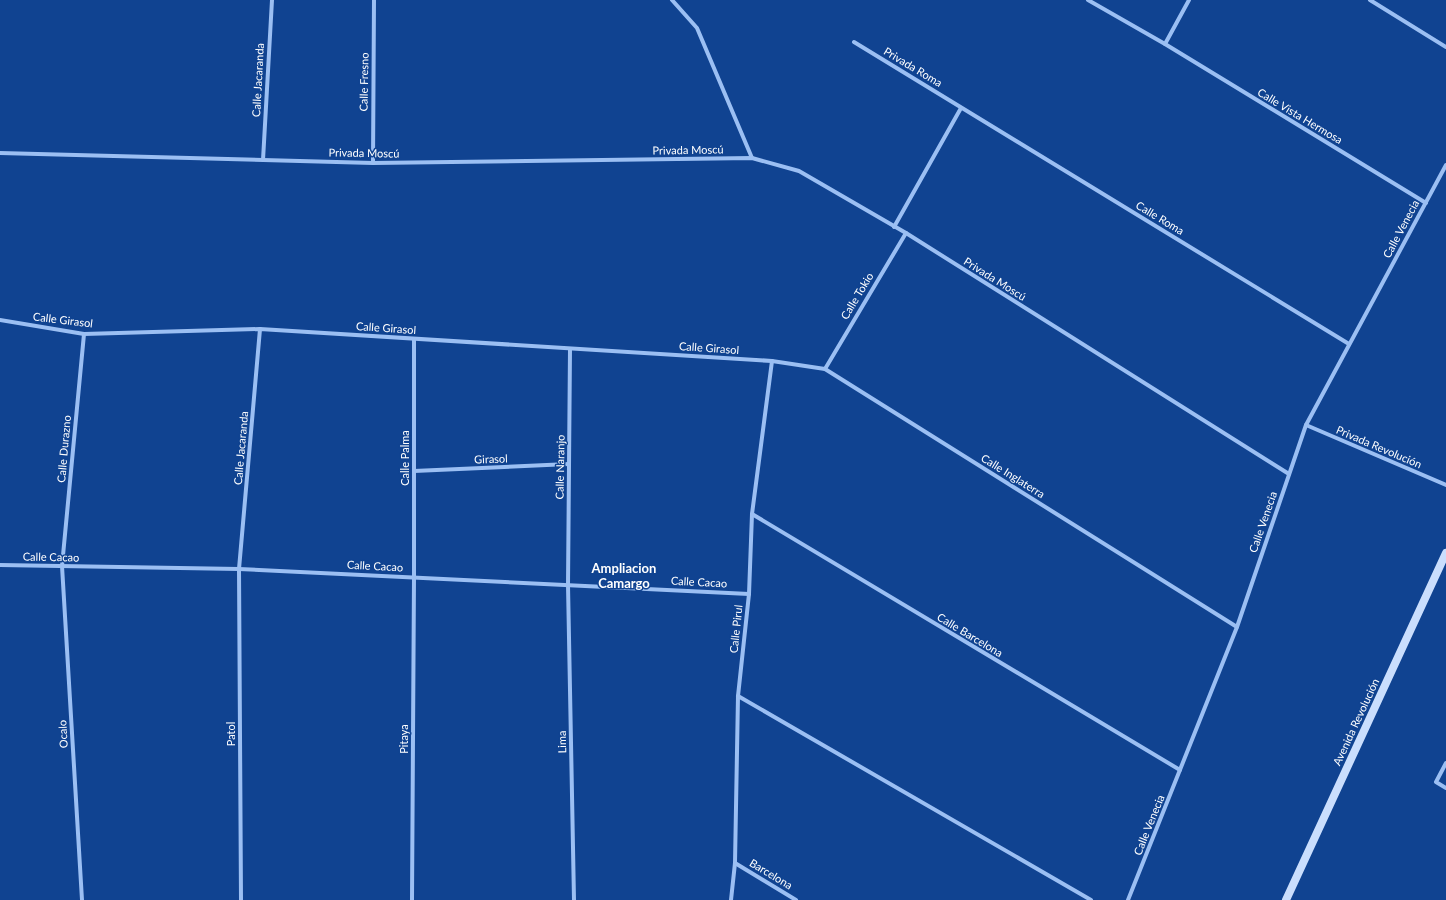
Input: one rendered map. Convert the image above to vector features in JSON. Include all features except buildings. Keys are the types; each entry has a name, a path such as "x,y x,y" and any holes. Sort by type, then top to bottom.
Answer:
{"main road":[{"name":"Avenida Revolución","path":"1286,900 1446,553"}],"street":[{"name":"Calle Jacaranda","path":"263,160 272,0"},
{"name":"Calle Fresno","path":"373,163 374,0"},
{"path":"672,0 697,28 752,158"},
{"name":"Calle Vista Hermosa","path":"1088,0 1165,44 1426,203"},
{"path":"1165,44 1188,0"},
{"path":"1370,0 1446,47"},
{"name":"Privada Roma","path":"854,42 961,108"},
{"path":"894,227 961,108"},
{"name":"Calle Roma","path":"961,108 1349,344"},
{"name":"Privada Moscú","path":"0,153 373,163 752,158 800,172 906,233 1289,474"},
{"name":"Calle Venecia","path":"1128,900 1237,627 1306,425 1446,165"},
{"name":"Calle Tokio","path":"825,369 906,233"},
{"name":"Calle Girasol","path":"0,320 84,334 260,329 772,361"},
{"name":"Calle Jacaranda","path":"239,569 260,329"},
{"name":"Calle Durazno","path":"62,566 84,334"},
{"name":"Calle Palma","path":"414,339 414,577"},
{"name":"Calle Naranjo","path":"568,585 570,349"},
{"name":"Calle Inglaterra","path":"772,361 825,369 1237,627"},
{"name":"Calle Pirul","path":"731,900 735,863 738,696 749,594 752,514 772,361"},
{"name":"Privada Revolución","path":"1306,425 1446,485"},
{"name":"Girasol","path":"414,471 570,464"},
{"name":"Calle Barcelona","path":"752,514 1180,770"},
{"name":"Calle Cacao","path":"0,565 239,569 749,594"},
{"name":"Ocalo","path":"62,566 82,900"},
{"name":"Patol","path":"239,569 241,900"},
{"name":"Pitaya","path":"412,900 414,577"},
{"name":"Lima","path":"568,585 574,900"},
{"path":"738,696 1091,900"},
{"path":"1446,763 1436,782 1446,788"},
{"name":"Barcelona","path":"735,863 796,900"}],"district":[{"name":"Ampliacion Camargo","path":"624,576"}]}
